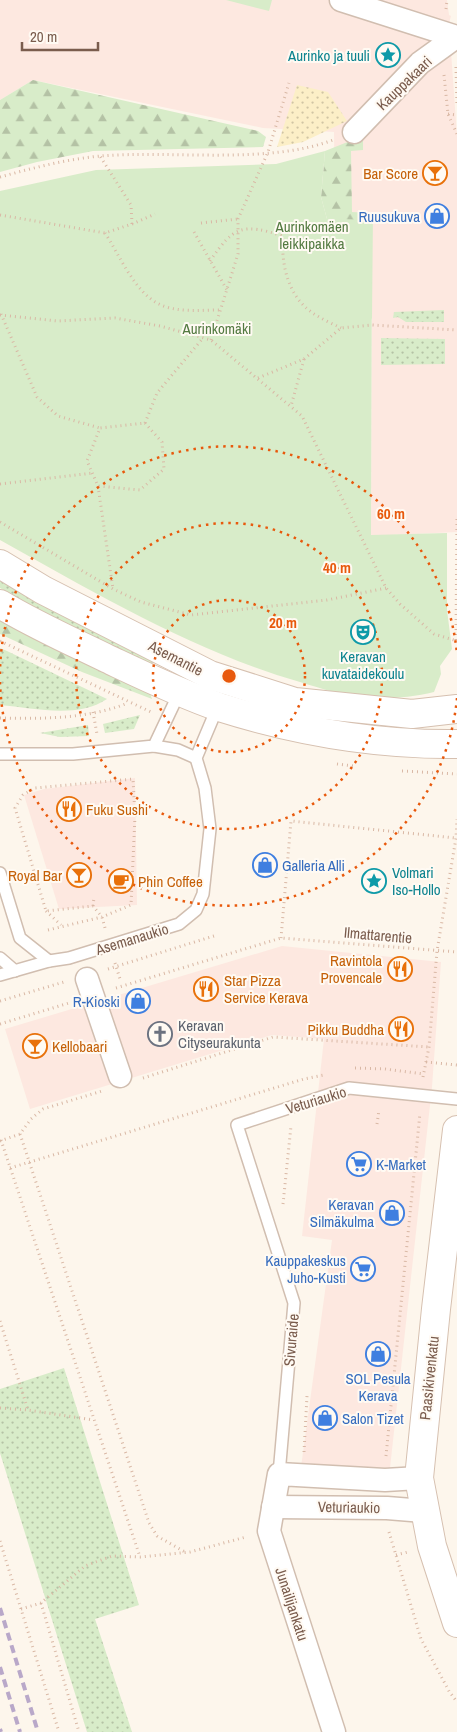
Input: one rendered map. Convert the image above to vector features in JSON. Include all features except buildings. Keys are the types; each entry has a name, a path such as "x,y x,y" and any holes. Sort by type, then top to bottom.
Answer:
{"street":[{"path":"341,0 457,37"},
{"name":"Kauppakaari","path":"354,132 420,63 457,37"},
{"name":"Asemantie","path":"0,564 44,590 210,675 295,702 412,714 457,709"},
{"name":"Asemantie","path":"0,604 29,622 179,692 218,706 294,728 414,745 457,744"},
{"path":"90,987 122,1082"},
{"name":"Paasikivenkatu","path":"457,1130 419,1478 424,1511 446,1592 457,1623"},
{"name":"Veturiaukio","path":"279,1474 385,1480 419,1478"},
{"name":"Junailijankatu","path":"279,1474 269,1531 334,1732"},
{"name":"Veturiaukio","path":"273,1507 388,1508 424,1511"}],"lane":[{"path":"0,754 73,754 154,746 178,750 196,758 218,706 210,675 179,692 154,746"},
{"name":"Asemanaukio","path":"0,975 49,961 69,958 179,924 196,910 203,894 210,830 205,788 196,758"},
{"path":"0,873 20,938 49,961"},
{"path":"0,958 15,970"},
{"name":"Veturiaukio","path":"237,1125 349,1088 457,1099"},
{"name":"Sivuraide","path":"237,1125 294,1303 279,1474"}],"path":[{"path":"457,37 457,106"},
{"path":"211,340 238,254 238,219 268,152 289,83"},
{"path":"448,114 457,115"},
{"path":"0,177 100,156 268,152 316,146 354,132"},
{"path":"100,156 131,205 132,224"},
{"path":"0,215 105,233 155,214"},
{"path":"202,223 238,219"},
{"path":"210,261 226,238 238,231 260,228 283,236 286,276 308,310 341,328 372,325 457,330"},
{"path":"194,232 228,290"},
{"path":"105,233 135,282 149,298 160,304 183,310 221,310"},
{"path":"1,314 58,321 115,318 160,326 211,340 302,416 386,588 400,604 434,634 456,641 457,516"},
{"path":"1,314 37,397 58,416 100,428 145,423"},
{"path":"258,378 304,360 341,328"},
{"path":"145,423 157,392 203,338"},
{"path":"291,406 304,360"},
{"path":"98,486 140,490 164,469 162,442 145,423"},
{"path":"100,428 87,461 98,486 113,589"},
{"path":"0,484 92,474"},
{"path":"0,522 113,589 140,602 191,615 327,600 386,588"},
{"path":"0,641 142,709"},
{"path":"0,718 49,719 93,712 129,703"},
{"path":"93,712 98,735"},
{"path":"103,774 104,780"},
{"path":"48,930 61,925 102,916 131,905 135,816 133,779 104,780 35,788 23,794 15,808 46,911 61,925"},
{"path":"385,1480 437,951 456,838 457,820"},
{"path":"0,1024 90,987 281,938 285,871 291,821 456,838"},
{"path":"94,897 93,906 102,916"},
{"path":"46,911 93,906"},
{"name":"Ilmattarentie","path":"281,938 457,952"},
{"path":"140,1557 0,1140 20,1134 43,1109 122,1082 274,1036 428,1047"},
{"path":"426,1062 457,1065"},
{"path":"351,1069 361,1067 424,1074"},
{"path":"10,1168 304,1079 332,1073"},
{"path":"371,1108 387,1110"},
{"path":"377,1124 379,1109"},
{"path":"412,1113 420,1114"},
{"path":"282,1209 292,1122"},
{"path":"20,1134 149,1523 156,1536 185,1552"},
{"path":"0,1321 28,1410"},
{"path":"303,1462 307,1394"},
{"path":"0,1408 28,1410 94,1420"},
{"path":"388,1508 390,1534 421,1639 457,1702"},
{"path":"21,1609 42,1603 85,1566 112,1556 140,1557 185,1552 245,1537"},
{"path":"0,1540 59,1732"},
{"path":"42,1603 79,1732"}],"shaded area":[{"path":"0,0 447,0 449,15 451,16 449,23 457,136 457,532 371,536 372,220 335,219 334,132 263,128 33,80 0,100"},
{"path":"135,778 137,905 59,909 24,795 44,789"},
{"path":"282,946 441,962 432,1087 390,1468 301,1467 332,1240 302,1236 324,1039 272,1035 30,1109 5,1029"}],"green space":[{"path":"226,0 272,0 269,11"},
{"path":"33,80 258,131 266,137 263,147 93,151 37,162 0,172 0,100"},
{"path":"363,137 363,150 351,151 352,212 373,213 372,320 327,219 321,197 325,151"},
{"path":"325,151 321,197 327,219 339,224 340,219 372,220 371,535 447,533 447,610 452,649 440,666 441,674 434,692 419,695 386,698 353,696 326,690 260,669 184,638 146,620 0,540 0,191 96,170 276,164"},
{"path":"444,310 444,322 406,322 398,317 393,318 394,312"},
{"path":"381,338 445,339 445,364 381,365"},
{"path":"0,576 158,661 144,665 82,635 0,588"},
{"path":"0,614 148,687 152,699 82,672 0,634"},
{"path":"0,648 107,699 82,709 55,711 0,705"},
{"path":"140,715 134,729 105,733 103,724"},
{"path":"88,725 89,736 60,737 40,733"},
{"path":"64,1368 139,1605 95,1619 132,1732 87,1732 0,1453 0,1389"}],"sand":[{"path":"297,85 328,92 347,121 303,142 277,147"}],"railway":[{"path":"0,1608 38,1732"},
{"path":"0,1667 20,1732"}],"place":[{"name":"Aurinko ja tuuli","path":"388,55"},
{"name":"Bar Score","path":"435,173"},
{"name":"Ruusukuva","path":"437,216"},
{"name":"Keravan kuvataidekoulu","path":"363,632"},
{"name":"Fuku Sushi","path":"69,809"},
{"name":"Galleria Alli","path":"265,865"},
{"name":"Royal Bar","path":"79,875"},
{"name":"Phin Coffee","path":"121,881"},
{"name":"Volmari Iso-Hollo","path":"374,881"},
{"name":"Ravintola Provencale","path":"400,969"},
{"name":"Star Pizza Service Kerava","path":"206,989"},
{"name":"R-Kioski","path":"138,1001"},
{"name":"Pikku Buddha","path":"401,1029"},
{"name":"Keravan Cityseurakunta","path":"160,1034"},
{"name":"Kellobaari","path":"35,1046"},
{"name":"K-Market","path":"359,1164"},
{"name":"Keravan Silmäkulma","path":"392,1213"},
{"name":"Kauppakeskus Juho-Kusti","path":"363,1269"},
{"name":"SOL Pesula Kerava","path":"378,1354"},
{"name":"Salon Tizet","path":"325,1418"}],"park label":[{"name":"Aurinkomäen leikkipaikka","path":"312,234"},
{"name":"Aurinkomäki","path":"217,328"}]}
